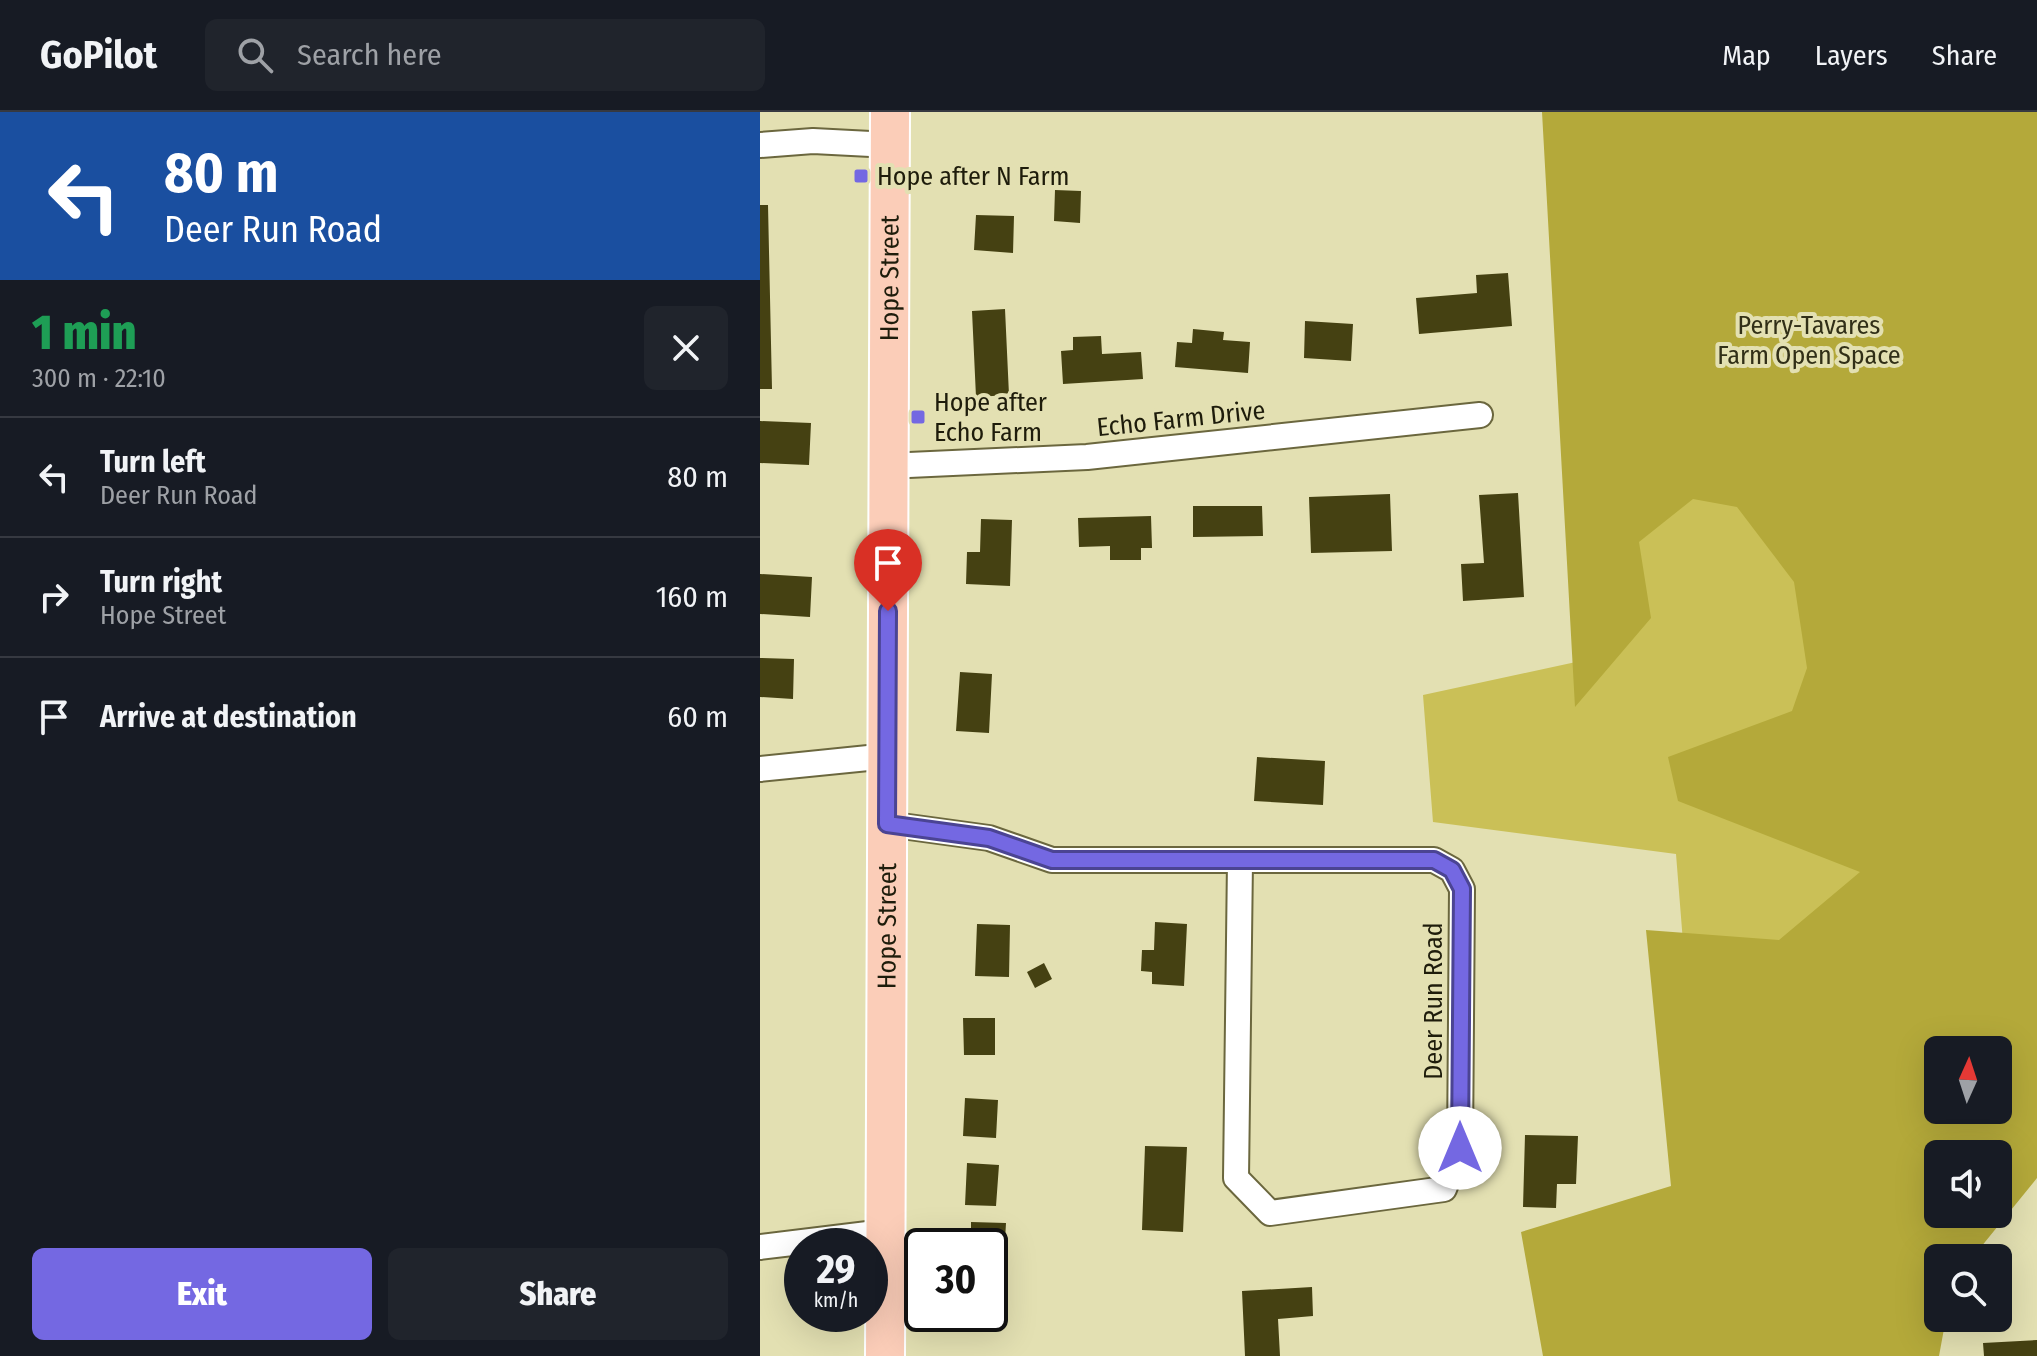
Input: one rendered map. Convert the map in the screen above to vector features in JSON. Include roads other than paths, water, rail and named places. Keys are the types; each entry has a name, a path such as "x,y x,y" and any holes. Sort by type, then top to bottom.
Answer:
{"main road":[{"name":"Hope Street","path":"884,1228 890,129"},
{"name":"Hope Street","path":"885,1332 885,1356"}],"street":[{"path":"760,145 813,141 890,129"},
{"name":"Echo Farm Drive","path":"887,466 1087,457 1480,415"},
{"path":"760,769 888,756"},
{"name":"Deer Run Road","path":"887,824 989,838 1052,860 1434,860 1452,870 1462,889 1460,1148 1444,1189 1270,1213 1236,1178 1240,861"},
{"path":"760,1247 784,1244"}],"place":[{"name":"Hope after N Farm","path":"861,176"},
{"name":"Hope after Echo Farm","path":"918,417"}],"park label":[{"name":"Perry-Tavares Farm Open Space","path":"1809,340"}]}
